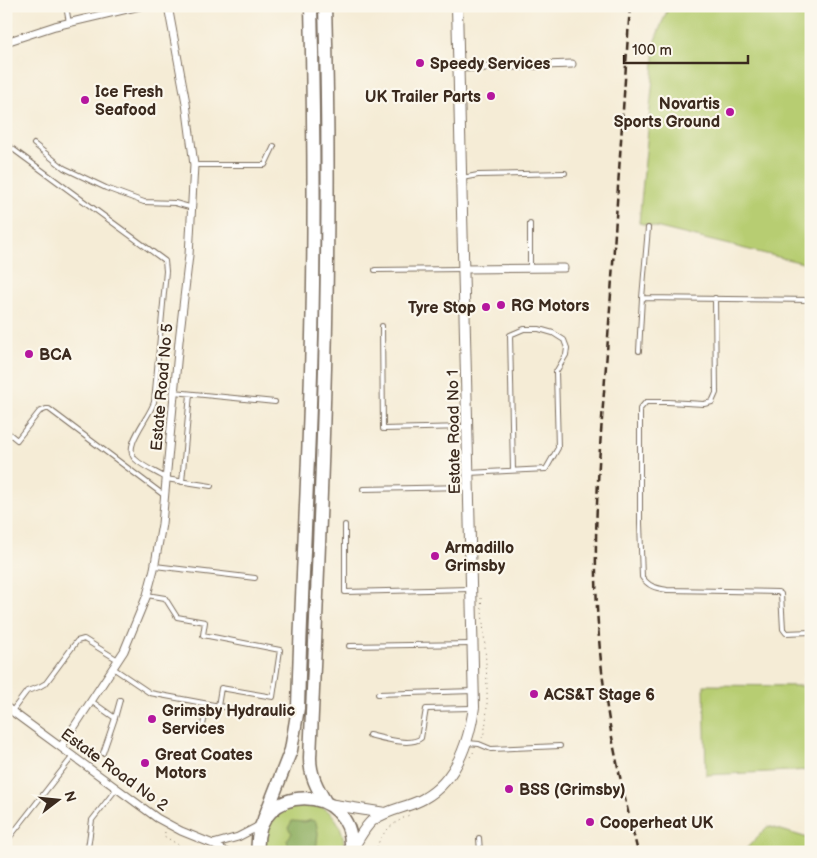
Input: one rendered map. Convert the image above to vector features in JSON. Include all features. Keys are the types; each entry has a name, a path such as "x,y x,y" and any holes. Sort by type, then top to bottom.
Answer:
{"highway":[{"path":"258,852 258,838 263,822 291,750 298,708 313,295 314,150 311,6"},
{"path":"325,6 328,154 328,308 310,763 314,781 327,803 346,822 351,852"},
{"path":"263,822 275,808 292,799 309,798 327,803"}],"street":[{"path":"6,42 20,36 140,6"},
{"name":"Estate Road No 5","path":"61,747 124,650 147,595 155,566 162,524 193,208 194,165 186,103 168,6"},
{"name":"Estate Road No 1","path":"351,852 372,821 385,813 424,798 445,781 455,768 466,743 474,708 457,6"},
{"path":"458,68 572,64"},
{"path":"464,269 564,268"},
{"name":"Estate Road No 2","path":"9,709 167,823 226,852"},
{"path":"327,803 385,813"},
{"path":"213,844 238,837 263,822"}],"lane":[{"path":"66,6 70,23"},
{"path":"6,144 165,261 166,270 154,402 152,410 132,444 132,455 136,460 166,479 211,486"},
{"path":"34,144 64,168 106,188 144,202 175,203 193,208"},
{"path":"194,165 265,165 274,146"},
{"path":"462,178 478,175 565,173"},
{"path":"530,224 530,268"},
{"path":"639,351 648,228"},
{"path":"375,270 464,269"},
{"path":"642,298 811,300"},
{"path":"715,298 715,399 704,404 646,402 640,409 642,577 647,584 655,588 667,590 778,592 781,594 782,601 783,630 786,633 809,632"},
{"path":"382,326 383,429 468,427"},
{"path":"468,473 546,469 558,448 556,372 566,355 567,348 564,340 559,336 539,328 524,329 510,334 513,470"},
{"path":"174,392 275,402"},
{"path":"182,482 190,394"},
{"path":"6,431 16,440 40,412 46,409 164,496"},
{"path":"363,489 468,487"},
{"path":"345,525 345,592 472,589"},
{"path":"155,566 255,578"},
{"path":"147,595 165,598 177,617 205,622 202,635 280,650 273,696 221,688 218,706"},
{"path":"9,709 27,691 46,683 77,641 84,639 118,660"},
{"path":"349,646 473,644"},
{"path":"113,668 150,693 230,708"},
{"path":"378,694 475,691"},
{"path":"103,753 120,700"},
{"path":"91,701 115,718"},
{"path":"202,729 208,704"},
{"path":"368,735 409,742 417,741 421,738 426,709 474,708"},
{"path":"466,743 479,744 491,749 560,746"},
{"path":"6,842 73,756"},
{"path":"86,852 92,820 117,788"},
{"path":"479,838 480,852"}],"path":[{"path":"167,823 164,836 190,852"}],"green space":[{"name":"Novartis Sports Ground","path":"669,6 811,6 811,265 639,223 655,40"},
{"path":"805,672 811,672 811,770 706,775 704,685 804,686"},
{"path":"296,804 316,805 334,817 343,837 344,852 264,852 266,834 271,822 280,812"},
{"path":"311,820 316,822 318,833 316,852 290,852 287,840 292,833 288,828 292,821 305,822"},
{"path":"768,826 811,839 811,852 743,852"}],"railway":[{"path":"630,6 599,459 596,566 601,665 619,772 638,852"}],"place":[{"name":"Speedy Services","path":"420,63"},
{"name":"UK Trailer Parts","path":"491,96"},
{"name":"Ice Fresh Seafood","path":"85,100"},
{"name":"Novartis Sports Ground","path":"730,112"},
{"name":"RG Motors","path":"501,305"},
{"name":"Tyre Stop","path":"486,307"},
{"name":"BCA","path":"29,354"},
{"name":"Armadillo Grimsby","path":"435,556"},
{"name":"ACS&T Stage 6","path":"534,694"},
{"name":"Grimsby Hydraulic Services","path":"152,719"},
{"name":"Great Coates Motors","path":"145,763"},
{"name":"BSS (Grimsby)","path":"509,789"},
{"name":"Cooperheat UK","path":"590,822"}]}
